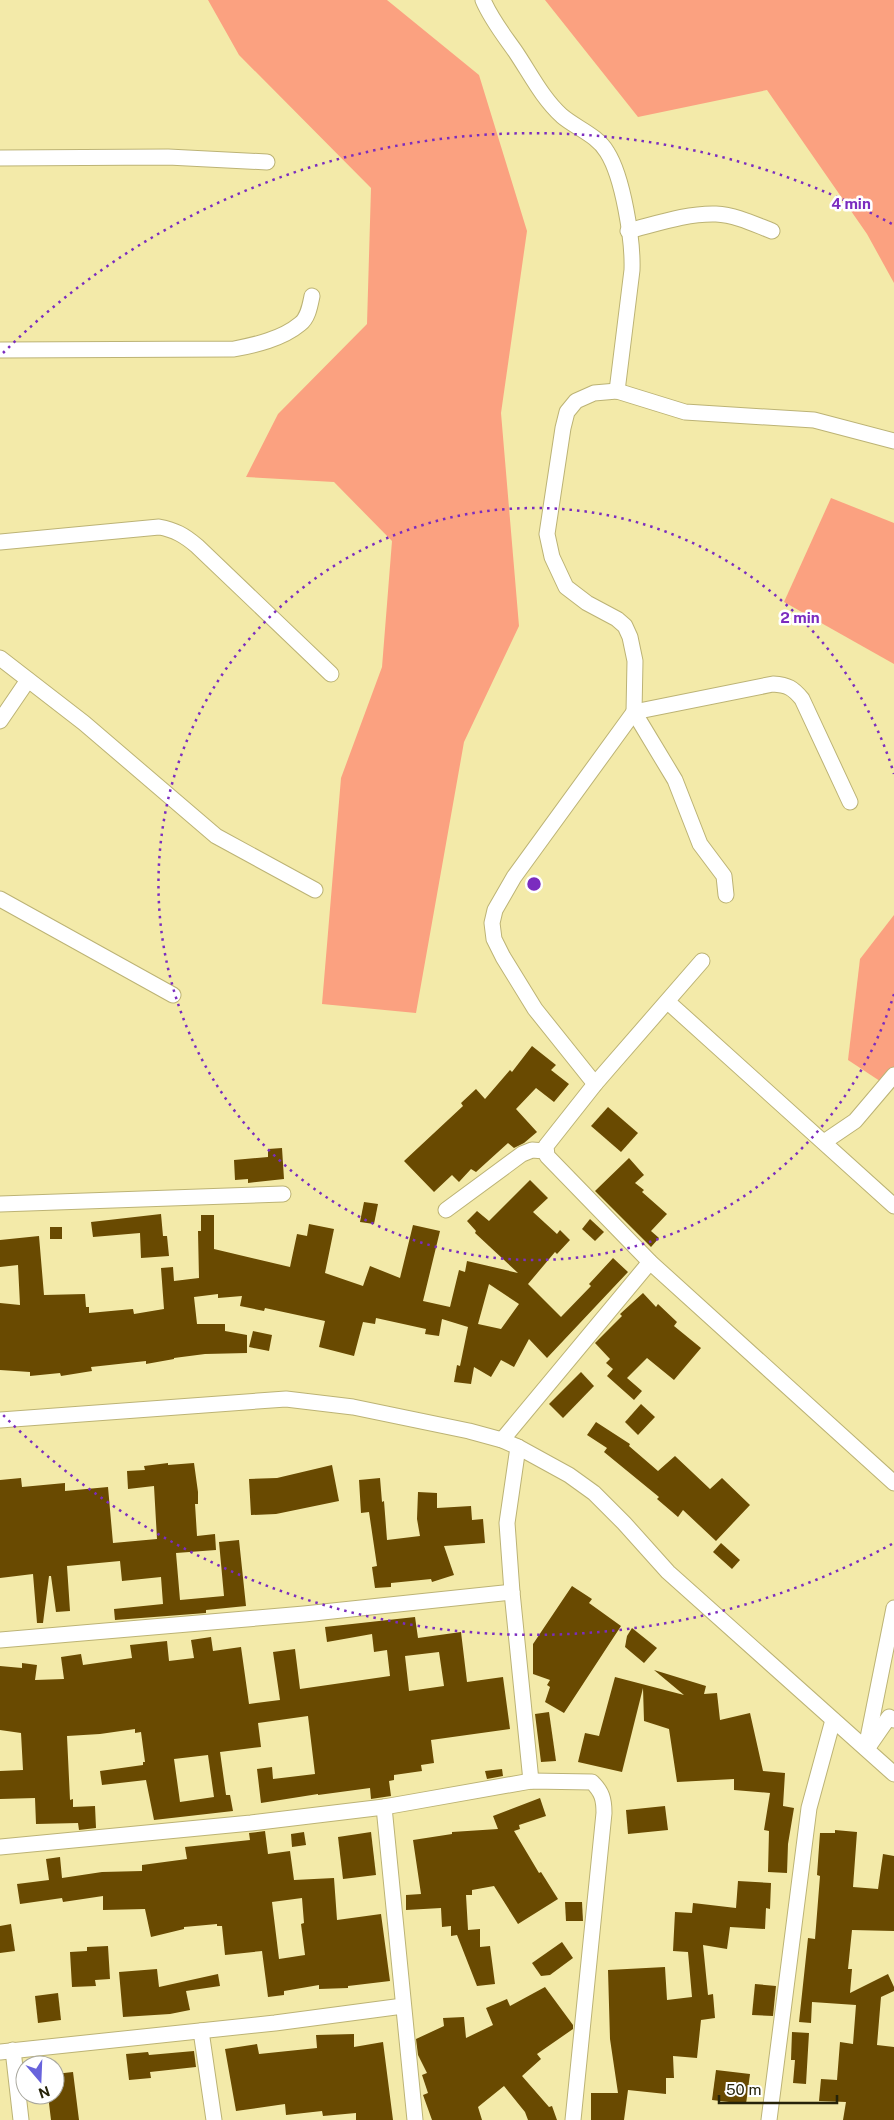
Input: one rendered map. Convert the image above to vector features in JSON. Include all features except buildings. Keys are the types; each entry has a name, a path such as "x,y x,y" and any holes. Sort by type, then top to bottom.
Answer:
{"street":[{"path":"483,0 490,17 547,100 563,116 598,142 607,152 619,184 632,250 632,270 617,391"},
{"path":"0,158 168,157 267,162"},
{"path":"628,231 692,216 717,214 740,218 772,231"},
{"path":"0,350 234,349 255,345 279,336 301,324 310,310 312,296"},
{"path":"726,895 724,876 700,844 675,780 634,712 635,661 630,637 625,626 617,619 587,603 566,587 552,557 547,534 562,428 567,412 576,401 594,393 617,391 685,412 814,420 894,441"},
{"path":"0,542 159,527 183,534 331,674"},
{"path":"0,658 84,723 216,836 315,890"},
{"path":"0,721 28,680"},
{"path":"595,1084 536,1009 503,957 494,939 492,923 495,910 514,877 634,712 773,684 786,685 794,689 802,699 850,802"},
{"path":"0,899 173,995"},
{"path":"702,962 595,1084 546,1146 546,1151 550,1161 650,1262 894,1483"},
{"path":"668,1002 894,1206"},
{"path":"824,1142 855,1121 894,1075"},
{"path":"446,1210 522,1154 532,1150 546,1151"},
{"path":"0,1204 283,1194"},
{"path":"502,1440 650,1262"},
{"path":"0,1420 286,1399 353,1407 469,1431 502,1440 569,1475 594,1494 624,1523 668,1572 894,1774"},
{"path":"518,1447 507,1523 531,1781"},
{"path":"0,1640 304,1614 512,1592"},
{"path":"867,1749 894,1608"},
{"path":"867,1749 892,1717"},
{"path":"769,2120 809,1808 833,1720"},
{"path":"0,1847 384,1808 531,1781 592,1782 600,1790 604,1798 603,1823 574,2120"},
{"path":"384,1808 415,2120"},
{"path":"21,2120 7,2051 201,2031 403,2006"},
{"path":"201,2031 214,2120"}],"shaded area":[{"path":"208,0 387,0 479,75 527,231 501,413 519,626 464,742 416,1013 322,1004 341,778 382,667 392,541 334,482 246,477 278,414 367,324 371,188 239,55"},
{"path":"545,0 894,0 894,283 867,234 767,90 638,117"},
{"path":"831,498 894,523 894,664 784,602"},
{"path":"894,915 894,1072 889,1087 848,1060 860,959"}]}
